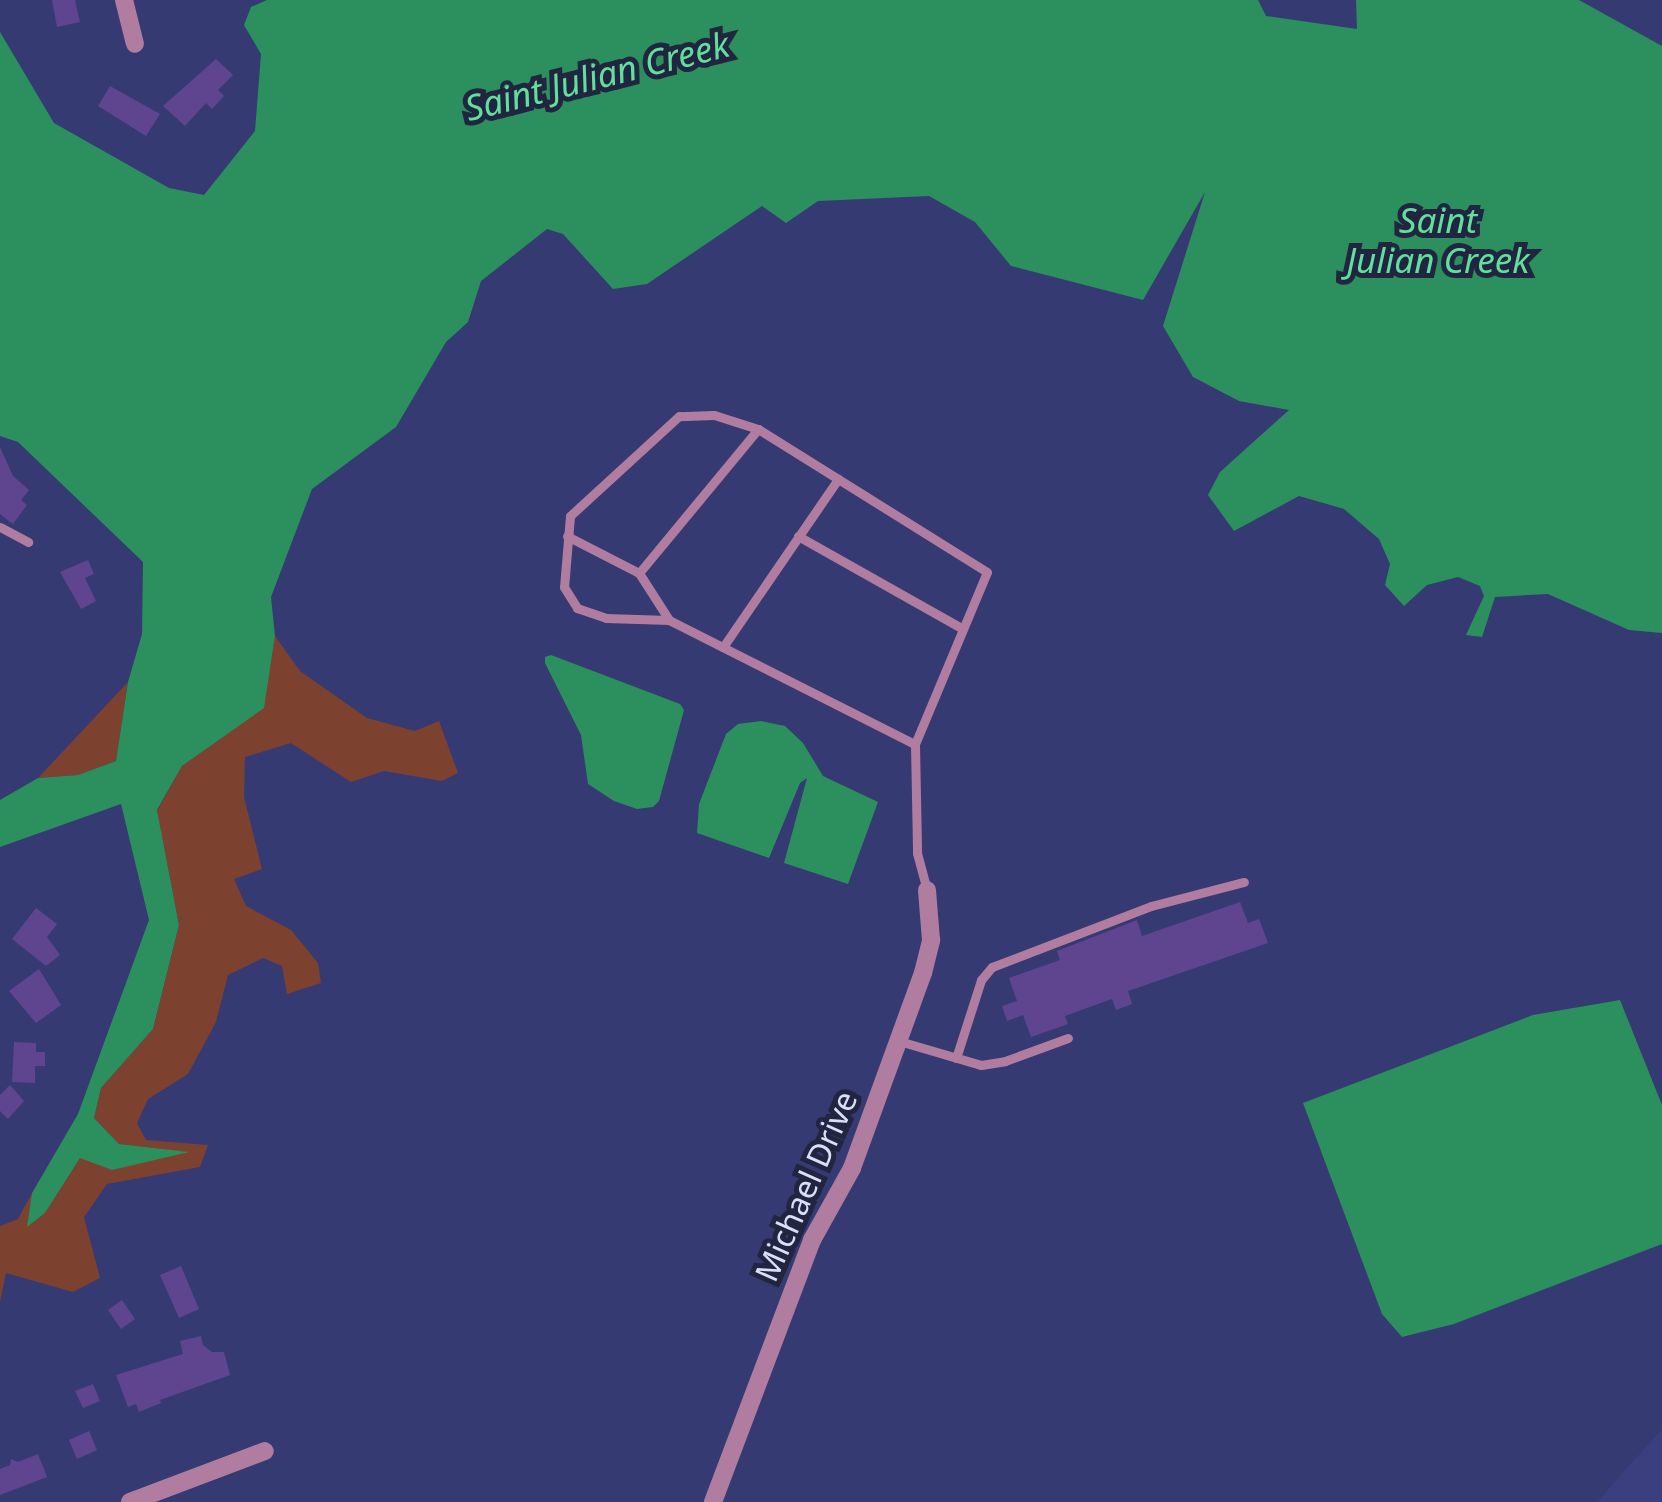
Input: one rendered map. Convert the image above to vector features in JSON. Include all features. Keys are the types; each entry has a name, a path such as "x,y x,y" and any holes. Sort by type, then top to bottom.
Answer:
{"street":[{"path":"124,0 135,44"},
{"name":"Michael Drive","path":"713,1502 812,1240 852,1168 899,1040 931,940 927,890"},
{"path":"130,1502 265,1451"}],"lane":[{"path":"916,744 670,620 606,618 577,608 564,588 570,516 679,416 714,415 758,429 987,572 916,744 917,853 927,890"},
{"path":"639,573 758,429"},
{"path":"723,647 838,479"},
{"path":"0,527 28,542"},
{"path":"567,536 639,573 670,620"},
{"path":"798,536 964,629"},
{"path":"956,1058 981,980 992,967 1151,906 1244,882"},
{"path":"899,1040 982,1065 1005,1061 1068,1038"}],"shaded area":[{"path":"275,636 300,671 367,718 415,731 439,721 458,773 442,781 384,771 351,782 291,743 245,757 244,797 262,869 234,879 246,906 291,930 318,963 321,983 287,994 282,966 263,958 228,975 216,1022 188,1074 148,1099 137,1123 146,1140 208,1145 200,1167 107,1184 84,1217 100,1278 73,1292 6,1273 0,1302 0,1226 18,1219 32,1193 28,1226 45,1213 80,1158 185,1152 119,1144 94,1118 101,1088 153,1029 179,925 157,811 182,766 263,708"},
{"path":"128,682 116,761 78,775 38,778"},
{"path":"1662,1429 1662,1502 1597,1502"}],"water":[{"name":"Saint Julian Creek","path":"267,0 1258,0 1266,16 1357,29 1356,0 1579,0 1662,46 1662,633 1629,630 1548,594 1495,597 1482,637 1466,635 1484,596 1480,586 1458,577 1427,585 1404,606 1385,585 1390,564 1379,539 1344,509 1299,496 1234,531 1208,495 1220,472 1289,410 1239,401 1193,377 1163,326 1205,192 1143,300 1011,266 975,222 929,196 818,201 786,223 762,206 647,284 613,289 563,234 547,229 481,281 468,322 446,342 396,427 312,489 271,597 275,636 264,708 182,766 157,810 179,925 153,1029 101,1088 94,1118 119,1144 189,1152 112,1170 80,1158 45,1213 27,1227 32,1193 78,1114 149,920 121,804 0,847 0,800 38,778 78,775 116,761 128,682 142,634 143,562 18,442 0,436 0,32 54,123 169,188 204,195 255,131 261,54 244,25 251,7"},
{"path":"551,655 680,704 684,710 659,801 653,807 637,809 614,801 588,784 581,735 545,663 545,657"},
{"path":"761,721 785,726 803,743 823,776 878,802 848,884 784,863 807,778 800,783 769,858 697,833 699,804 726,734 738,724"},
{"path":"1620,1000 1662,1105 1662,1244 1454,1324 1402,1337 1382,1314 1303,1103 1533,1015"}],"building":[{"path":"52,0 75,0 80,22 57,27"},
{"path":"216,59 233,75 218,90 224,96 212,109 206,103 185,126 163,106"},
{"path":"110,86 160,114 146,136 98,106"},
{"path":"0,447 13,476 29,490 21,500 27,505 13,524 0,514"},
{"path":"88,560 94,574 85,578 96,601 81,609 60,572"},
{"path":"1240,902 1248,923 1259,919 1268,943 1128,991 1132,1004 1116,1010 1112,999 1065,1016 1068,1024 1031,1037 1023,1015 1007,1021 1002,1006 1017,1001 1009,978 1060,960 1057,951 1137,920 1142,936"},
{"path":"36,908 57,924 47,937 60,955 46,966 12,939"},
{"path":"39,969 61,1005 36,1023 9,991"},
{"path":"14,1042 36,1043 36,1052 45,1052 45,1066 35,1066 35,1083 12,1082"},
{"path":"10,1085 24,1101 8,1119 0,1111 0,1095"},
{"path":"181,1266 199,1309 179,1318 160,1275"},
{"path":"122,1300 135,1319 121,1329 108,1310"},
{"path":"201,1336 203,1345 212,1352 224,1352 230,1375 160,1400 161,1403 139,1412 136,1404 128,1407 116,1375 183,1354 180,1341"},
{"path":"93,1384 100,1401 83,1408 75,1391"},
{"path":"89,1431 97,1450 77,1459 69,1440"},
{"path":"38,1454 47,1477 0,1495 0,1469 10,1465 11,1459 18,1462"}]}
